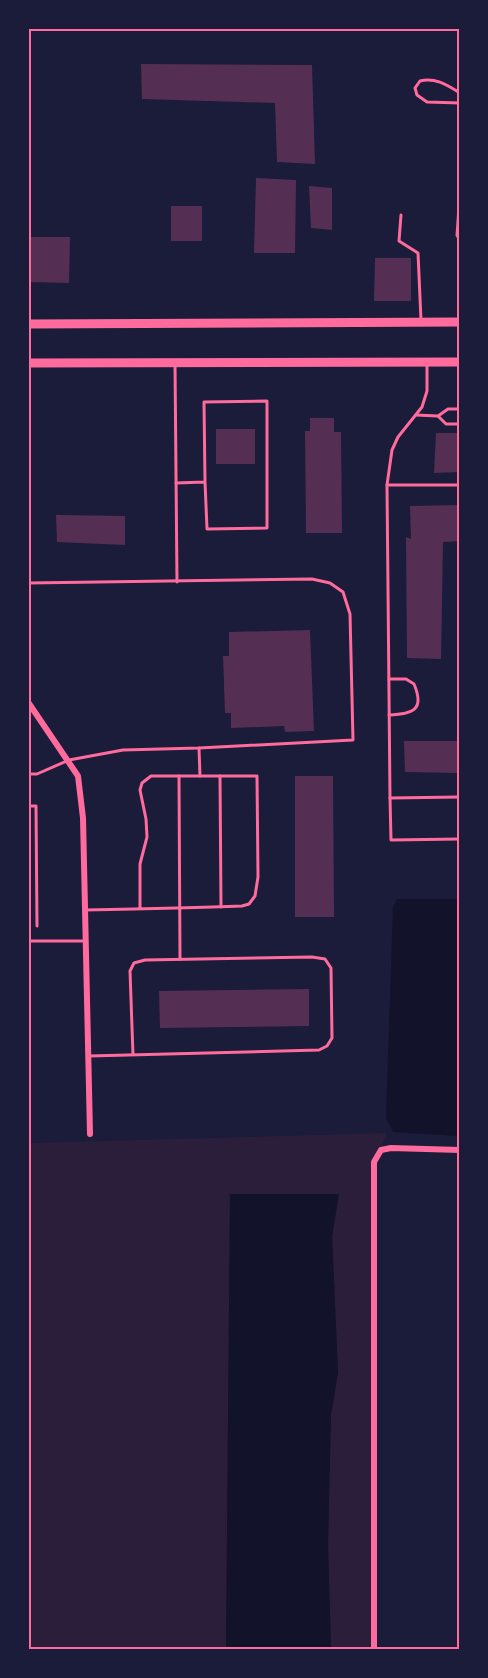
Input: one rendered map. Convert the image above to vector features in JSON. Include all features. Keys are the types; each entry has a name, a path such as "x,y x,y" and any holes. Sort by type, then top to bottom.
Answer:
{"main road":[{"path":"28,324 459,322"},
{"path":"28,363 459,362"}],"street":[{"path":"28,702 78,776 83,818 90,1134"},
{"path":"374,1650 374,1162 381,1150 392,1148 459,1150"}],"lane":[{"path":"459,93 434,80 420,81 415,88 417,95 427,102 459,103"},
{"path":"459,193 457,235 459,241"},
{"path":"401,215 399,241 418,253 421,322"},
{"path":"428,362 427,391 422,406 406,424 392,450 387,485 391,840 459,839"},
{"path":"175,363 177,582"},
{"path":"267,401 267,528 207,529 205,482 204,402 267,401"},
{"path":"416,415 438,416 448,409 459,409"},
{"path":"438,416 446,424 459,424"},
{"path":"176,483 205,482"},
{"path":"387,485 459,485"},
{"path":"28,583 312,579 330,582 343,592 350,614 353,740 123,750 69,760 37,774 28,774"},
{"path":"388,679 406,679 414,684 418,695 418,705 414,711 407,714 389,714"},
{"path":"199,748 200,776"},
{"path":"85,909 140,909 221,907 249,904 255,896 258,877 257,776 151,776 142,783 140,790 147,837 140,864 140,909"},
{"path":"179,776 180,959"},
{"path":"220,776 221,907"},
{"path":"390,798 459,797"},
{"path":"28,806 36,806 37,926"},
{"path":"28,941 86,941"},
{"path":"89,1056 133,1055 319,1050 327,1046 332,1038 331,968 325,959 312,957 145,960 134,963 130,970 133,1055"}],"shaded area":[{"path":"397,899 459,899 459,1136 393,1132 386,1118 393,908"},
{"path":"387,1133 376,1160 373,1649 331,1649 328,1544 331,1415 338,1372 332,1236 339,1194 230,1194 226,1649 29,1649 28,1143"},
{"path":"230,1194 339,1194 332,1236 338,1372 331,1415 328,1544 331,1649 226,1649"}],"building":[{"path":"141,64 312,65 315,164 277,162 275,103 142,99"},
{"path":"256,178 296,180 295,253 254,253"},
{"path":"309,186 332,188 332,230 311,228"},
{"path":"171,206 202,206 202,241 171,241"},
{"path":"28,237 70,237 69,283 28,282"},
{"path":"375,258 411,258 411,301 374,301"},
{"path":"310,418 334,418 334,432 341,432 342,533 306,533 305,431 310,431"},
{"path":"216,429 255,429 255,464 216,464"},
{"path":"436,433 460,433 460,472 434,473"},
{"path":"460,505 460,541 443,542 441,659 407,658 406,537 411,539 410,506"},
{"path":"56,515 125,516 125,545 57,542"},
{"path":"310,630 314,731 285,732 284,726 231,728 231,713 225,713 223,656 229,656 229,632"},
{"path":"404,741 460,741 460,773 405,772"},
{"path":"295,776 333,776 334,917 295,917"},
{"path":"309,989 309,1026 160,1028 159,991"}]}
